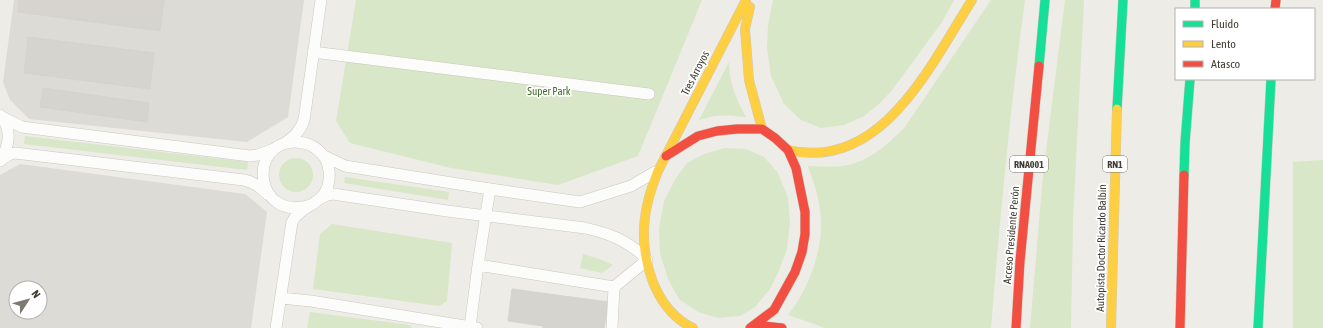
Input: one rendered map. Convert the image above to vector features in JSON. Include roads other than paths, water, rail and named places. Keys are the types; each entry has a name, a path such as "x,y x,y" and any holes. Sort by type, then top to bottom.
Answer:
{"main road":[{"name":"Tres Arroyos","path":"693,328 679,321 668,310 651,277 646,259 644,223 647,204 659,169 746,0"},
{"path":"753,0 745,29 749,80 762,129"},
{"path":"788,150 800,153 823,153 840,149 862,140 881,127 901,107 913,92 972,0"},
{"name":"Acceso Presidente Perón","path":"1016,328 1020,261 1045,0"},
{"name":"Autopista Doctor Ricardo Balbín","path":"1111,328 1116,94 1123,0"},
{"path":"1180,328 1185,143 1190,80"},
{"path":"1258,328 1271,80"},
{"path":"665,157 698,136 717,131 737,129 762,129 788,150 796,168 805,212 805,234 802,252 795,272 774,310 752,327"},
{"path":"1260,281 1264,328"},
{"path":"752,327 782,328"}],"lane":[{"path":"292,222 264,187 262,176 264,164 270,154 295,136 304,120 320,0"},
{"path":"313,52 649,94"},
{"path":"1,116 22,127 250,156 263,154 292,142 301,142 311,145 322,154 345,166 580,202 631,186 659,169"},
{"path":"0,160 5,154 9,135 1,116"},
{"path":"0,160 15,153 244,180 259,186 274,200 290,208 301,208 315,202 326,190 329,180 329,169 322,154 307,134 304,120"},
{"path":"281,298 311,301 474,327 478,264 490,189"},
{"path":"276,328 294,217 315,202 327,195 333,194 485,216 585,228 607,233 623,240 646,259 614,287 612,328"},
{"path":"478,264 614,287"}],"park label":[{"name":"Super Park","path":"549,91"}]}
